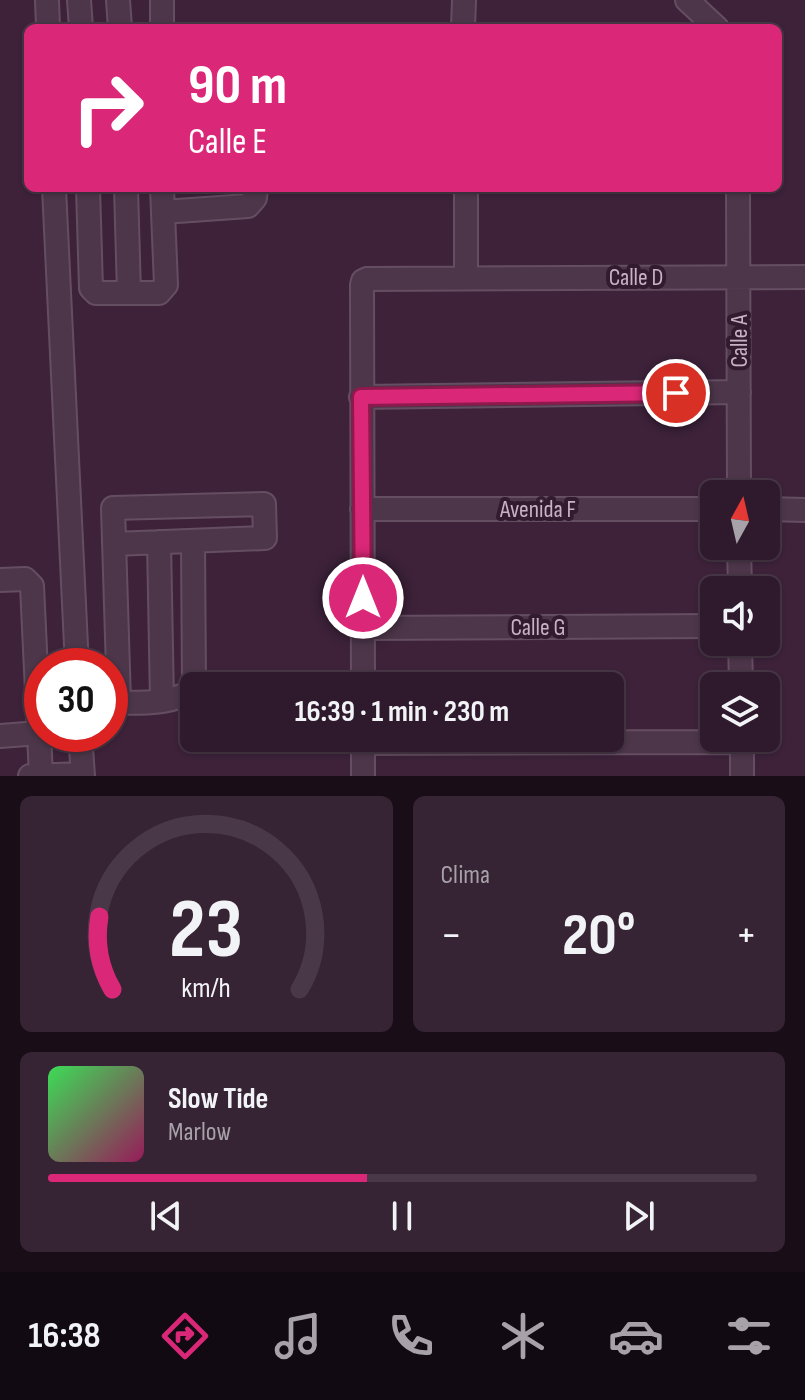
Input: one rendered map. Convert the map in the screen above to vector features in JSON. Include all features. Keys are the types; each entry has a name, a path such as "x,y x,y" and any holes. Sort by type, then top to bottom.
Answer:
{"street":[{"path":"47,0 48,24"},
{"path":"79,0 81,24"},
{"path":"118,0 120,24"},
{"path":"162,0 162,24"},
{"path":"463,24 464,0"},
{"path":"687,0 713,24"},
{"path":"54,192 76,648"},
{"path":"88,192 91,288 96,293 159,293 166,285 162,192"},
{"path":"126,192 129,293"},
{"path":"163,212 248,206 256,192"},
{"path":"466,192 466,277"},
{"name":"Calle A","path":"738,192 739,480"},
{"name":"Calle D","path":"361,397 362,285 367,279 805,277"},
{"path":"363,672 361,397 739,392"},
{"path":"114,544 265,538 264,504 113,508 114,648"},
{"name":"Avenida F","path":"362,509 700,509"},
{"path":"780,509 805,510"},
{"path":"128,702 162,701 194,689 193,541"},
{"path":"159,542 162,701"},
{"path":"0,580 25,579 32,586 35,648"},
{"name":"Calle G","path":"363,628 700,626"},
{"path":"0,736 24,734"},
{"path":"624,740 700,740"},
{"path":"40,752 41,776"},
{"path":"30,776 82,775 81,752"},
{"path":"363,752 363,776"},
{"path":"742,752 742,776"}],"route":[{"path":"363,598 361,397 676,393"}]}
